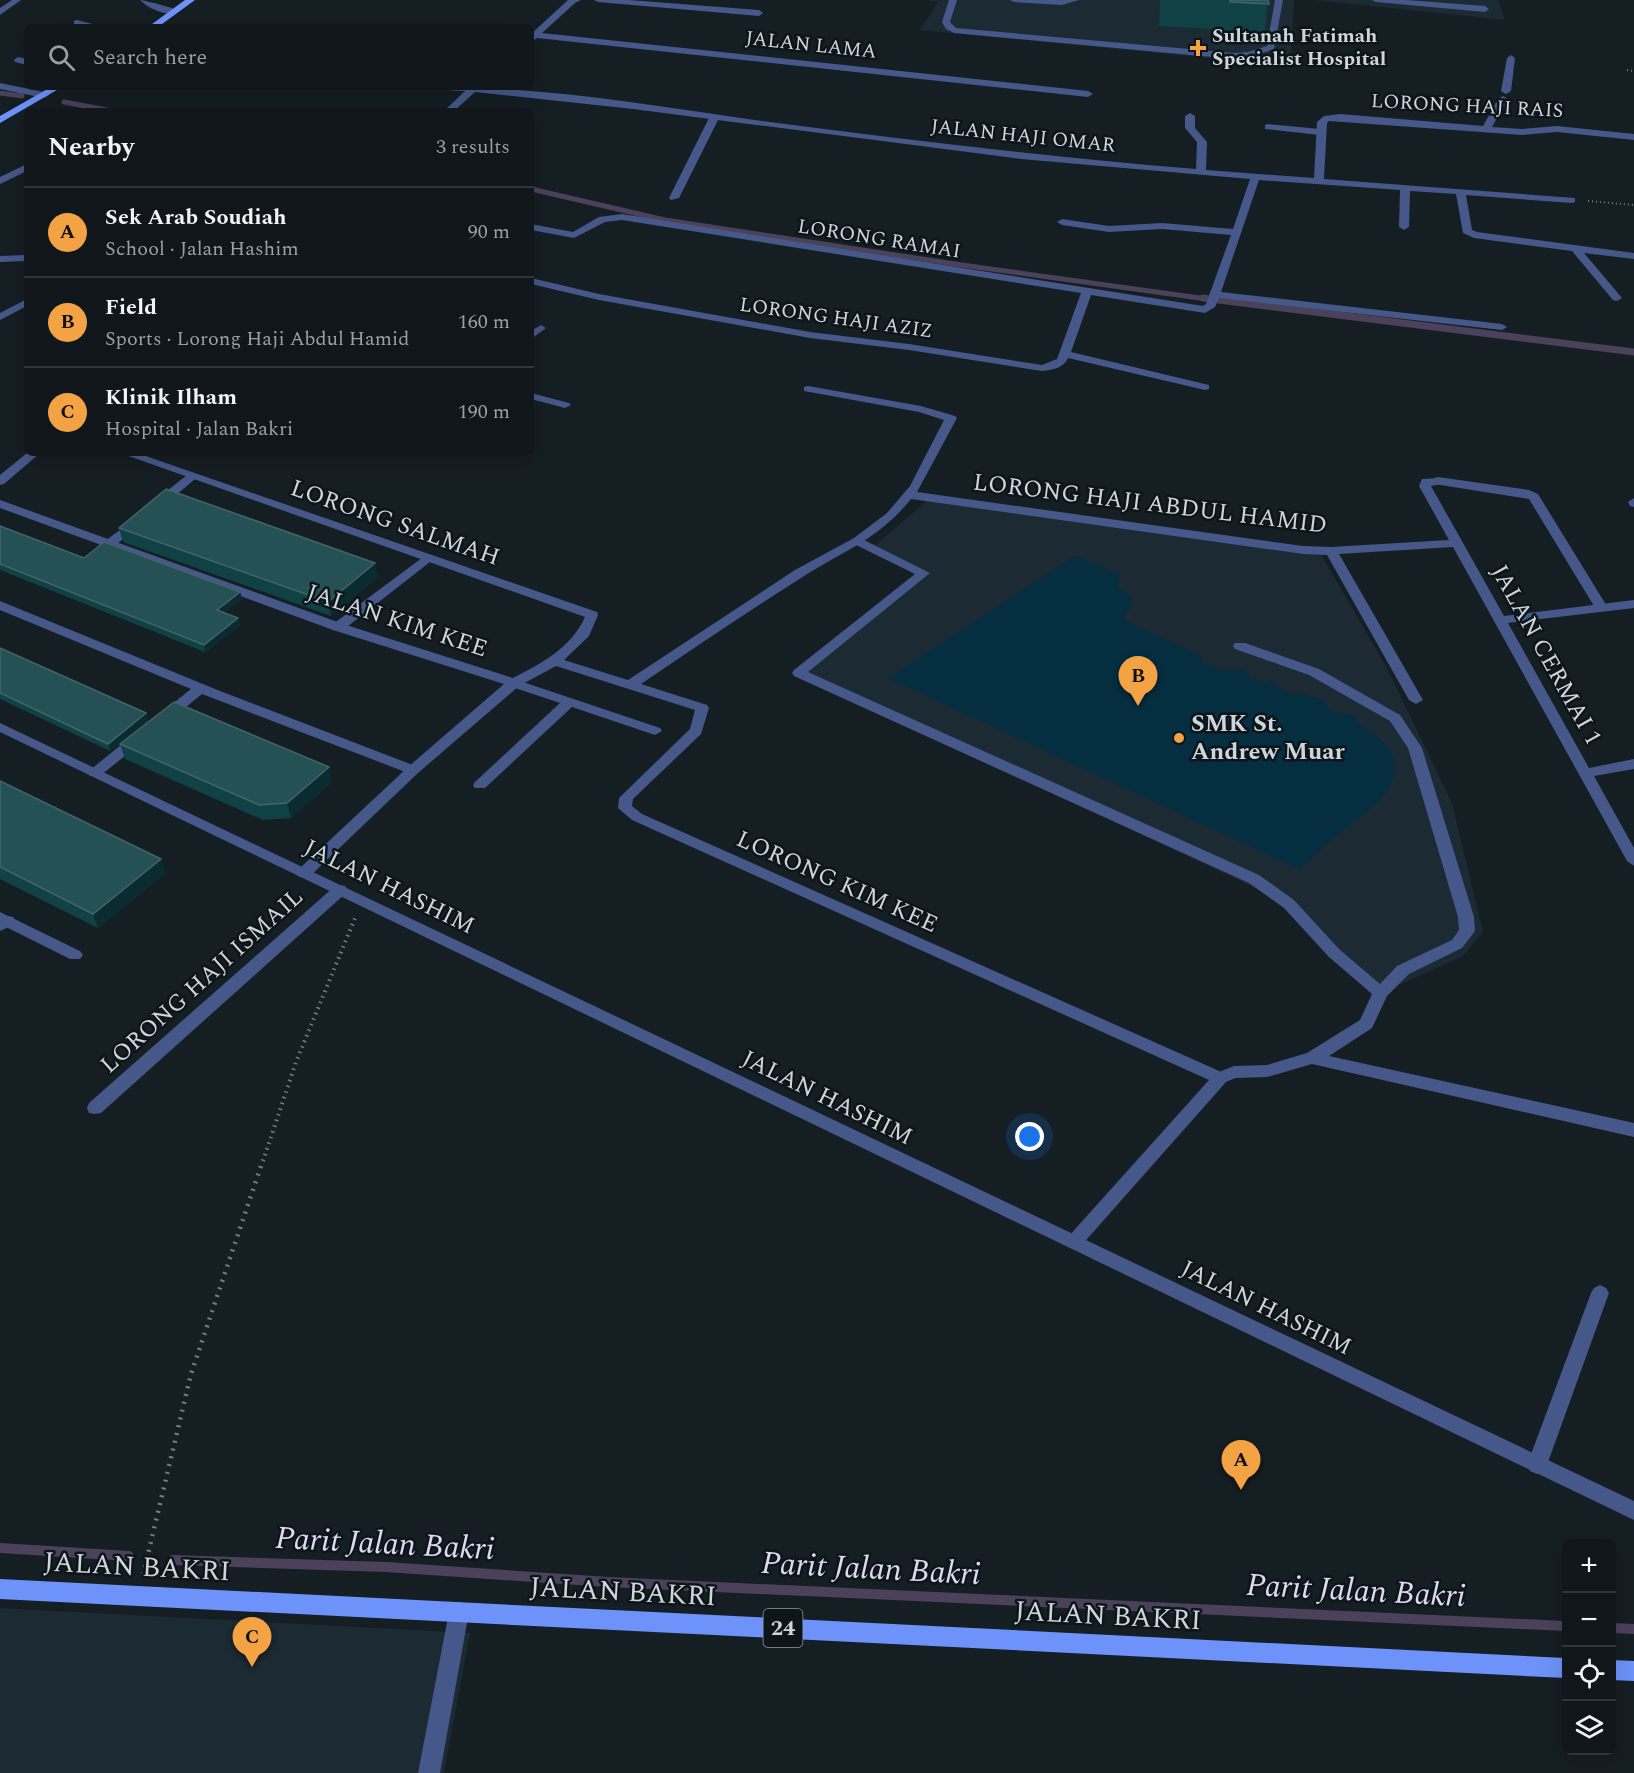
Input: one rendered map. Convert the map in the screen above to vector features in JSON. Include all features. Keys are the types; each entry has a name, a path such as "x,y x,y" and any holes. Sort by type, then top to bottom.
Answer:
{"main road":[{"path":"157,24 191,0"},
{"path":"0,120 52,90"},
{"name":"JALAN BAKRI","path":"0,1589 1562,1668"},
{"path":"1616,1670 1634,1671"}],"street":[{"path":"0,12 17,0"},
{"path":"144,0 154,8 176,10"},
{"path":"534,36 572,1 577,0"},
{"path":"598,0 759,14"},
{"path":"953,0 946,22 954,30 1234,56 1249,55 1271,47 1279,0"},
{"path":"1014,0 1062,2 1075,0"},
{"path":"1376,0 1485,9"},
{"path":"77,23 81,24"},
{"name":"JALAN LAMA","path":"534,37 1088,94"},
{"path":"1487,128 1504,95 1511,58"},
{"path":"0,86 44,94"},
{"path":"452,108 472,90"},
{"name":"JALAN HAJI OMAR","path":"490,90 945,148 1201,172 1572,200"},
{"path":"1190,116 1190,128 1202,142 1201,172"},
{"name":"LORONG HAJI RAIS","path":"1320,132 1322,122 1327,118 1340,117 1530,132 1557,129 1634,137"},
{"path":"674,198 714,118"},
{"path":"1268,127 1320,132 1319,181"},
{"path":"0,181 24,169"},
{"path":"1213,299 1256,176"},
{"path":"1404,227 1405,187"},
{"path":"1460,191 1469,233 1634,256"},
{"name":"LORONG RAMAI","path":"534,228 574,235 603,219 621,217 1088,290 1198,310 1209,308 1213,299 1502,327"},
{"path":"1062,222 1108,229 1162,226 1236,232"},
{"path":"1576,249 1617,298"},
{"path":"0,259 24,258"},
{"name":"LORONG HAJI AZIZ","path":"534,282 599,297 810,335 909,347 1042,368 1058,364 1064,354"},
{"path":"1088,290 1064,354 1205,387"},
{"path":"0,317 24,304"},
{"path":"534,334 541,328"},
{"path":"514,682 555,661 630,686 799,573 858,541 891,516 915,487 951,418 921,409 808,388"},
{"path":"534,397 565,405"},
{"path":"0,481 30,456"},
{"name":"LORONG SALMAH","path":"134,456 426,559 589,612 593,618 584,633 555,661"},
{"path":"109,544 191,476"},
{"name":"JALAN CERMAI 1","path":"1602,608 1534,497 1529,494 1438,481 1426,482 1425,486 1634,861"},
{"name":"LORONG HAJI ABDUL HAMID","path":"909,495 1286,548 1331,551 1458,543"},
{"name":"JALAN KIM KEE","path":"0,504 338,627 514,682"},
{"path":"858,541 924,573 800,673 1254,879 1289,904 1327,946 1381,993"},
{"path":"1331,551 1416,700"},
{"path":"338,627 426,559"},
{"path":"1501,620 1634,604"},
{"path":"0,605 201,688 413,770"},
{"path":"1074,1242 1220,1078 1234,1072 1267,1071 1312,1058 1366,1024 1381,993 1403,970 1456,944 1467,931 1466,917 1415,748 1395,718 1314,672 1240,646"},
{"path":"514,682 655,731"},
{"name":"JALAN KIM KEE","path":"304,873 413,770 514,682"},
{"name":"LORONG KIM KEE","path":"630,686 702,708 696,731 626,798 625,808 638,817 1220,1078"},
{"path":"95,773 201,688"},
{"path":"480,785 570,702"},
{"name":"JALAN HASHIM","path":"0,727 1634,1511"},
{"path":"1585,773 1634,764"},
{"name":"LORONG HAJI ISMAIL","path":"95,1108 340,891"},
{"path":"3,921 75,955"},
{"path":"1312,1058 1634,1130"},
{"path":"1537,1465 1600,1293"},
{"path":"429,1773 459,1612"}],"path":[{"path":"1627,70 1634,71"},
{"path":"1572,200 1634,205"},
{"path":"138,1596 191,1374 296,1062 362,901"}],"shaded area":[{"name":"Sultanah Fatimah Specialist Hospital","path":"924,0 1294,0 1290,66 920,30 938,2"},
{"name":"Sultanah Fatimah Specialist Hospital","path":"1314,0 1498,0 1505,20"},
{"name":"SMK St. Andrew Muar","path":"930,498 1319,551 1387,668 1452,803 1483,932 1463,956 1381,993 1289,904 799,673 924,574 872,548"},
{"path":"1075,556 1119,574 1118,588 1133,597 1123,620 1202,656 1200,662 1224,671 1235,669 1246,671 1252,681 1273,680 1276,687 1293,694 1304,694 1323,700 1332,713 1353,715 1362,726 1380,739 1390,750 1395,769 1393,780 1387,790 1371,808 1299,869 888,678"},
{"path":"0,1608 470,1633 444,1773 0,1773"}],"building":[{"path":"1230,0 1268,0 1269,4 1230,2"},
{"path":"166,489 375,563 328,602 119,528"},
{"path":"0,526 84,558 104,542 240,592 217,610 238,618 204,645 0,564"},
{"path":"0,648 146,713 108,744 0,693"},
{"path":"174,702 329,767 287,803 259,805 120,744"},
{"path":"0,781 161,859 93,914 0,867"}],"waterway":[{"path":"0,93 22,96"},
{"path":"64,102 96,108"},
{"path":"534,190 665,220 1214,300"},
{"path":"1203,298 1634,352"},
{"name":"Parit Jalan Bakri","path":"0,1548 129,1556"},
{"name":"Parit Jalan Bakri","path":"173,1560 386,1567 608,1582 1562,1626"},
{"name":"Parit Jalan Bakri","path":"1616,1628 1634,1629"}],"place":[{"name":"Sultanah Fatimah Specialist Hospital","path":"1198,48"},
{"name":"Field","path":"1138,706"},
{"name":"SMK St. Andrew Muar","path":"1179,738"},
{"name":"Sek Arab Soudiah","path":"1241,1490"},
{"name":"Klinik Ilham","path":"252,1667"}]}
